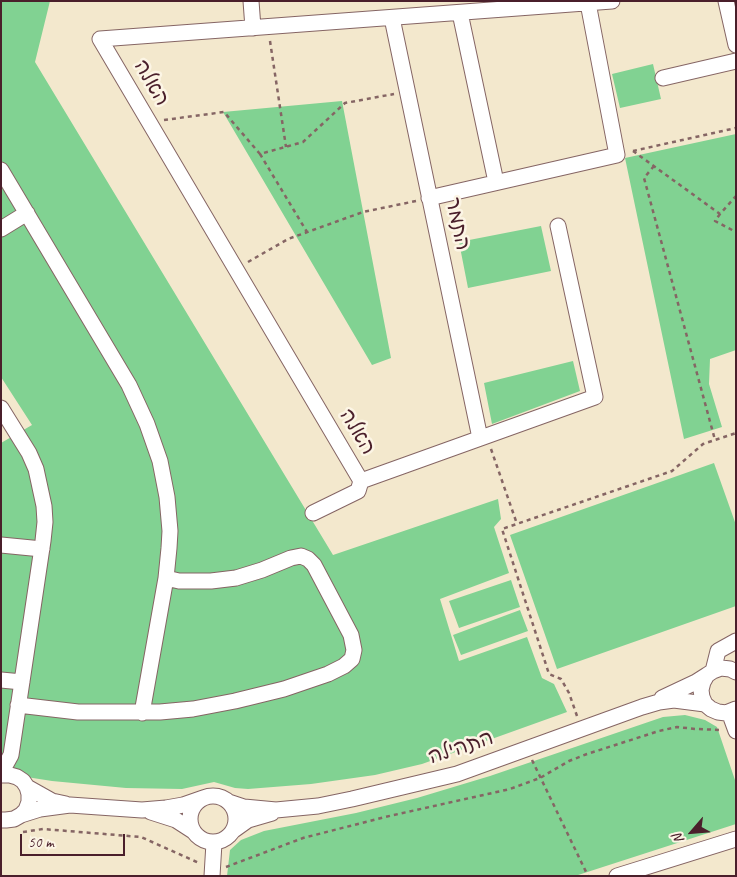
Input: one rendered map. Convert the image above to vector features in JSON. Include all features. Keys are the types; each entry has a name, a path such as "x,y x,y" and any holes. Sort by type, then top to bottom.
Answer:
{"street":[{"path":"251,1 261,28 612,1"},
{"path":"726,1 736,45"},
{"path":"429,198 617,155 588,3"},
{"path":"460,13 496,182"},
{"name":"התמר","path":"392,18 429,198 483,437"},
{"name":"האלה","path":"261,28 100,39 361,481 595,397 558,226"},
{"path":"664,78 736,61"},
{"path":"1,170 118,365 147,424 160,461 167,497 170,531 166,578 142,712"},
{"path":"1,229 27,213"},
{"path":"1,408 7,431 29,453 36,469 44,506 45,522 11,751 1,774 10,775 52,801 70,805 142,810 161,814 176,820 194,831"},
{"path":"313,513 358,491 361,481"},
{"path":"1,545 42,549"},
{"path":"18,705 78,712 160,712 193,709 284,689 328,674 344,666 352,659 354,650 351,635 314,565 308,559 301,556 292,558 236,578 211,581 179,581 166,578"},
{"path":"705,704 701,690 718,651 736,640"},
{"path":"710,673 721,668 734,670"},
{"name":"התהילה","path":"642,707 696,682 710,673"},
{"path":"1,680 22,682"},
{"name":"התהילה","path":"229,802 253,808 276,810 318,806 352,800 457,774 659,702 674,700 705,704 718,712 726,713 732,711"},
{"path":"732,711 736,731"},
{"path":"7,820 26,810 29,802 29,794 13,761 11,751"},
{"path":"142,810 183,805 203,798 211,796 222,798 229,802 236,816 234,830 222,841 206,841 199,837 190,824 192,810 203,798"},
{"path":"7,820 40,809 70,805"},
{"name":"התהילה","path":"234,830 248,820 288,809"},
{"path":"617,876 662,869 736,839"},
{"path":"212,872 214,842"}],"path":[{"path":"261,28 286,147"},
{"path":"260,154 303,142 346,104 407,91"},
{"path":"149,122 224,112 260,154 307,232"},
{"path":"617,155 736,128"},
{"path":"633,151 720,214"},
{"path":"654,166 644,178 715,440"},
{"path":"736,196 715,221 736,232"},
{"path":"236,269 288,239 307,232 363,212 429,198"},
{"path":"581,729 569,693 561,679 549,674 502,529 672,471 703,444 736,433"},
{"path":"483,437 517,524"},
{"path":"19,832 44,829 141,837 212,872 303,838 531,783 569,761 586,754 659,731 677,727 736,731"},
{"path":"526,749 588,876"}],"green space":[{"path":"1,1 50,1 35,62 333,555 498,499 501,519 494,527 509,573 440,599 459,661 527,637 542,678 554,684 567,712 422,764 375,775 311,784 248,789 235,788 214,782 182,789 126,788 52,781 1,773 1,443 32,425 1,377"},
{"path":"653,64 661,99 620,108 612,74"},
{"path":"342,101 391,358 372,365 223,112"},
{"path":"736,134 736,350 710,359 709,384 722,427 684,439 625,158"},
{"path":"541,226 551,271 468,288 459,242"},
{"path":"573,361 580,391 492,424 484,383"},
{"path":"714,463 736,525 736,606 557,669 510,535"},
{"path":"511,580 520,607 459,628 449,601"},
{"path":"520,610 528,631 461,655 453,635"},
{"path":"685,715 705,720 717,727 736,783 736,824 575,876 227,876 230,850 241,840 264,831 356,813 417,798 490,776 663,717"}]}
